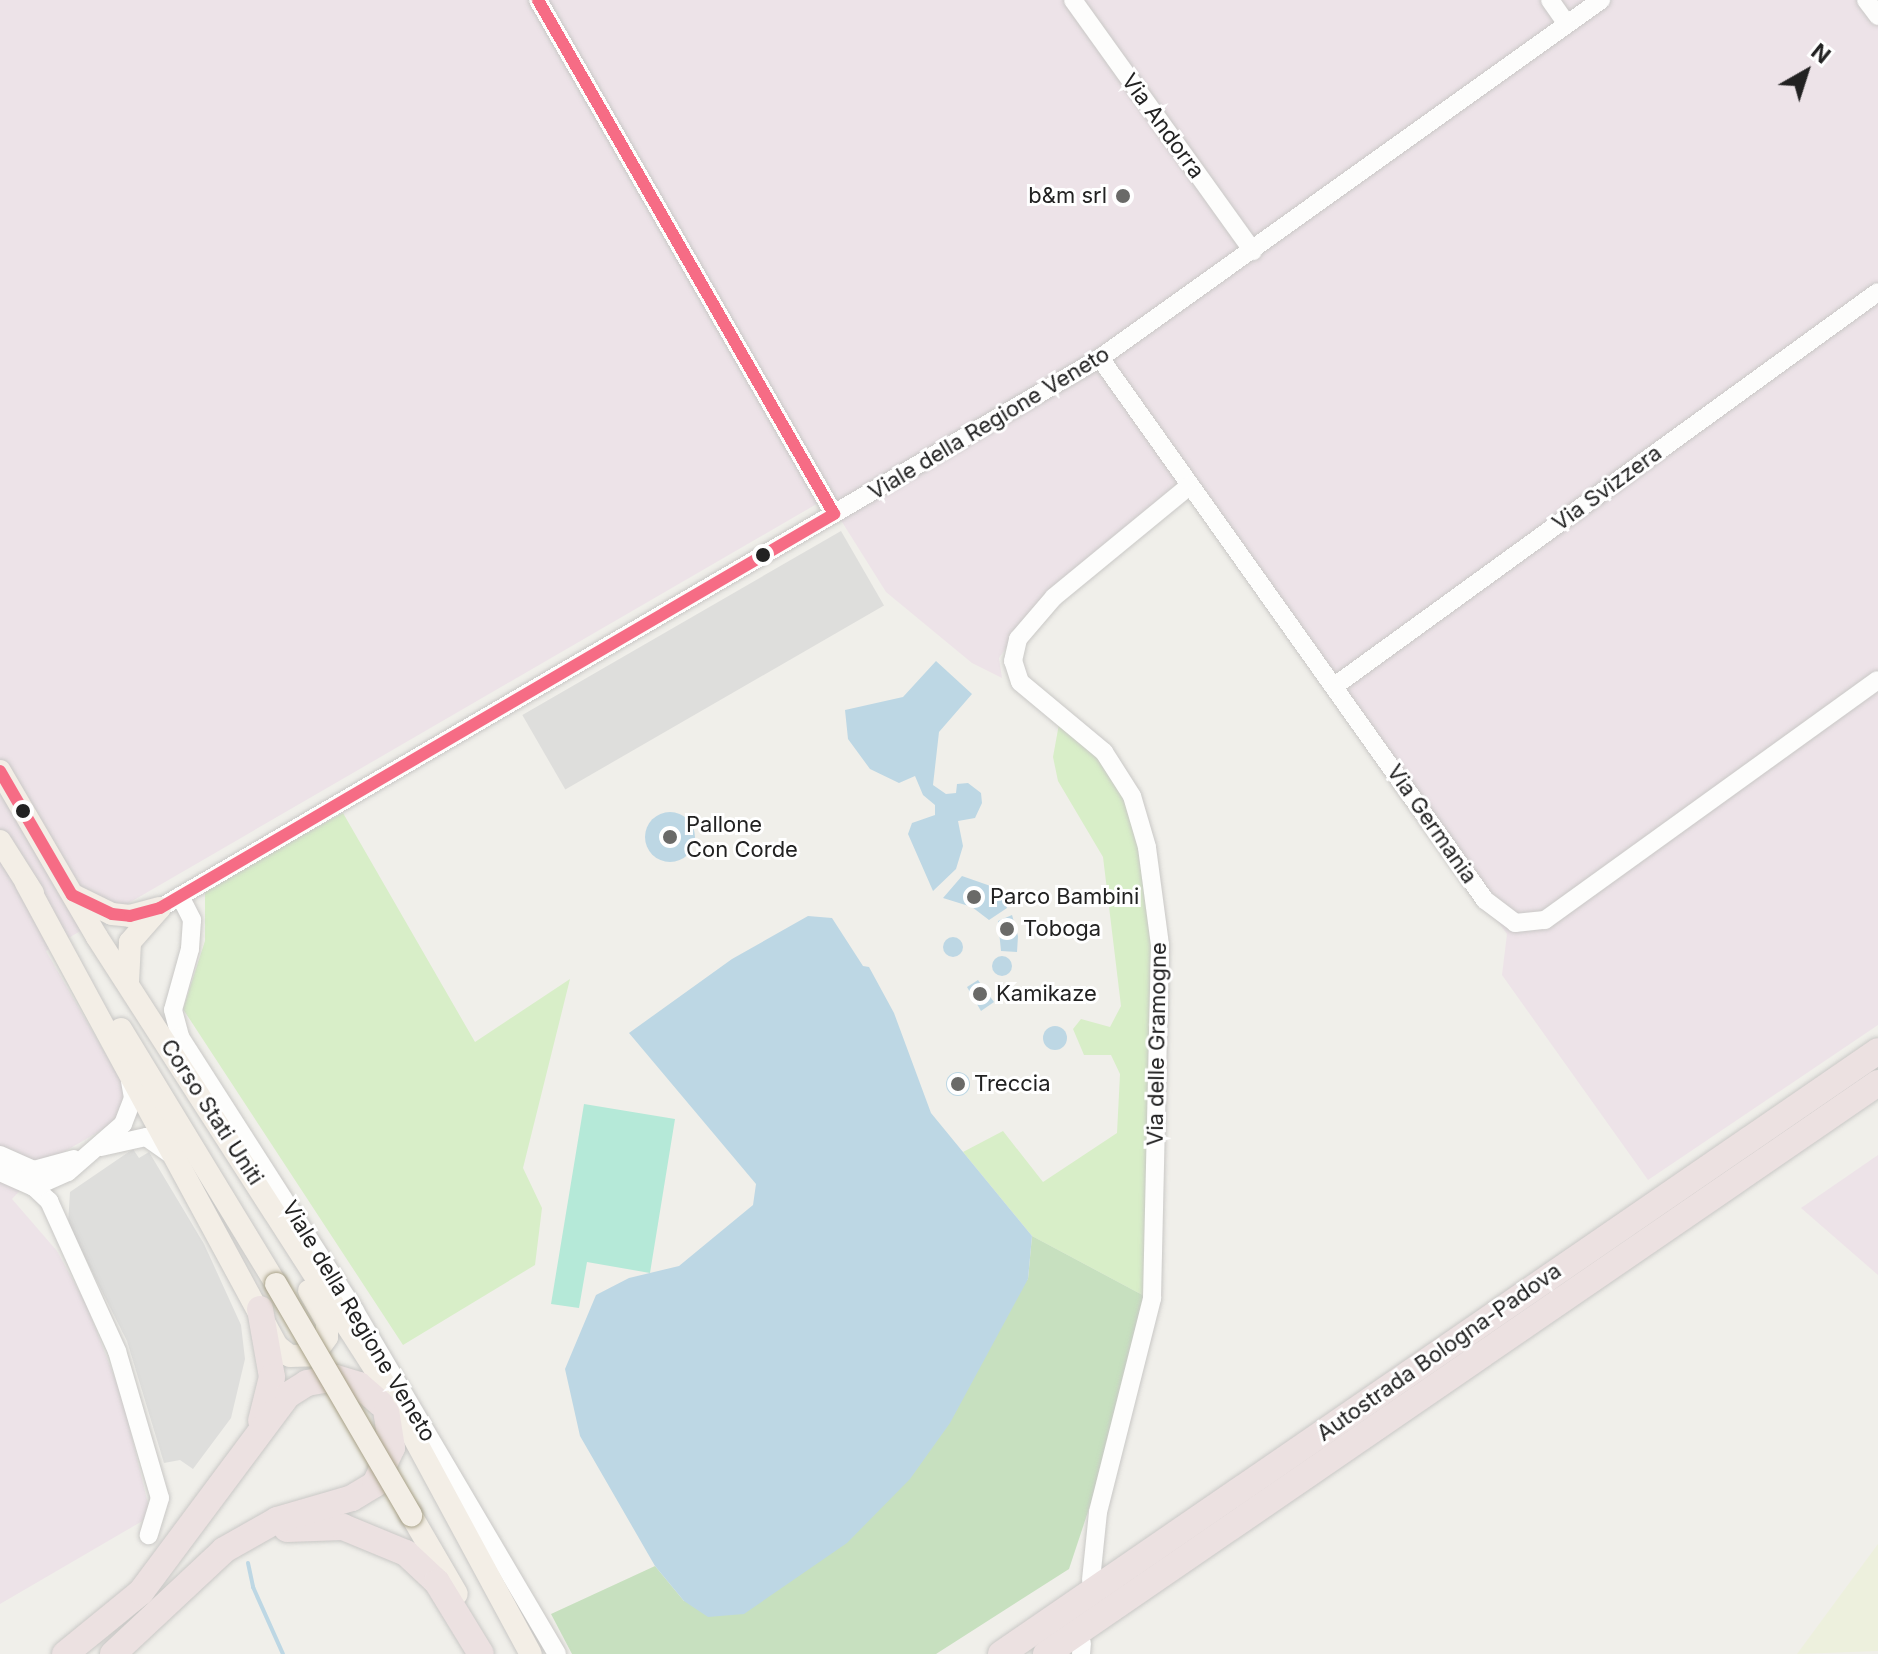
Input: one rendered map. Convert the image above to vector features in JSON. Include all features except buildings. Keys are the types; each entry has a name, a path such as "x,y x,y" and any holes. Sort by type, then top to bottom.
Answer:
{"highway":[{"name":"Autostrada Bologna-Padova","path":"1001,1654 1878,1051"},
{"name":"Autostrada Bologna-Padova","path":"1046,1654 1878,1083"},
{"path":"239,1464 271,1388 272,1357 260,1309"},
{"path":"65,1654 141,1592 239,1464 281,1403 307,1383 344,1379 366,1389 384,1408 392,1430 391,1457 367,1490 299,1511 254,1531 180,1588 113,1654"},
{"path":"180,1588 254,1540 298,1526 343,1527 386,1541 423,1567 481,1654"}],"main road":[{"name":"Corso Stati Uniti","path":"0,771 97,937 425,1453 531,1654"},
{"name":"Corso Stati Uniti","path":"0,841 276,1284 491,1654"},
{"path":"26,883 260,1309 277,1346 290,1356 306,1358 324,1344 328,1330 324,1315 97,937"},
{"path":"72,895 99,911 121,915 160,908"},
{"path":"128,982 130,942 160,908"},
{"path":"271,1228 384,1408 516,1654"}],"street":[{"path":"538,0 834,514"},
{"name":"Via Andorra","path":"1073,0 1253,251"},
{"path":"1550,0 1567,24"},
{"name":"Viale della Regione Veneto","path":"160,908 1100,358 1601,0"},
{"path":"1866,0 1878,16"},
{"name":"Via Svizzera","path":"1336,685 1878,292"},
{"name":"Via Germania","path":"1100,358 1189,486 1336,685 1485,900 1507,919 1528,925 1545,920 1878,680"},
{"name":"Via delle Gramogne","path":"1091,1580 1098,1512 1152,1298 1160,945 1147,847 1132,796 1104,752 1020,682 1013,661 1018,639 1054,597 1189,486"},
{"name":"Viale della Regione Veneto","path":"180,896 192,920 190,949 173,1010 180,1037 355,1311 557,1654"},
{"path":"90,1152 130,1113 133,1098 128,1070"},
{"path":"0,1172 34,1179 90,1152 146,1137 178,1160"},
{"path":"0,1155 34,1179 49,1201 64,1241 117,1351 160,1498 149,1535"}],"shaded area":[{"path":"0,0 1878,0 1878,1025 1648,1180 1502,975 1507,934 1186,490 1014,637 999,658 1002,678 972,663 886,592 827,498 46,951 128,1093 119,1120 48,1161 12,1199 57,1251 86,1304 122,1397 151,1516 0,1604"},
{"path":"841,531 884,605 565,789 522,715"},
{"path":"133,1149 139,1158 149,1152 204,1244 241,1325 245,1359 231,1418 193,1469 180,1460 164,1463 127,1341 68,1224 70,1192"},
{"path":"1878,1155 1878,1275 1801,1208"}],"green space":[{"path":"1059,724 1100,758 1152,848 1150,1299 1032,1236 963,1152 1003,1131 1043,1182 1117,1133 1120,1074 1111,1055 1084,1055 1073,1029 1081,1019 1110,1027 1121,1006 1103,857 1058,781 1053,757"},
{"path":"343,813 475,1042 570,979 523,1168 542,1208 535,1265 403,1345 183,1009 205,941 205,888"},
{"path":"584,1104 675,1119 650,1273 587,1262 579,1308 551,1304"},
{"path":"1032,1236 1150,1299 1134,1373 1069,1569 936,1654 572,1654 551,1614 655,1566 684,1601 1028,1279"},
{"path":"1878,1544 1878,1651 1797,1654"}],"water":[{"path":"936,661 972,694 939,732 933,785 946,794 956,793 957,784 968,783 981,793 982,803 975,818 958,821 963,846 956,869 933,891 908,834 912,823 935,815 935,805 923,795 915,776 899,783 870,769 848,739 845,710 903,697"},
{"name":"Pallone Con Corde","path":"670,812 688,819 695,837 688,855 670,862 652,855 645,837 652,819"},
{"name":"Parco Bambini","path":"962,876 1002,890 1007,908 989,920 972,907 943,898"},
{"name":"Toboga","path":"1012,915 1018,936 1017,952 1001,951 998,921"},
{"path":"808,916 832,918 863,966 869,967 894,1013 931,1113 1032,1236 1028,1279 950,1423 910,1479 847,1543 744,1614 708,1617 684,1601 655,1566 580,1436 565,1369 596,1295 629,1278 679,1266 753,1205 756,1184 629,1033 732,959"},
{"path":"953,937 960,940 963,947 960,954 953,957 946,954 943,947 946,940"},
{"path":"1002,956 1009,959 1012,966 1009,973 1002,976 995,973 992,966 995,959"},
{"name":"Kamikaze","path":"978,980 994,1002 981,1011 967,987"},
{"path":"1055,1026 1064,1029 1067,1038 1064,1047 1055,1050 1046,1047 1043,1038 1046,1029"},
{"name":"Treccia","path":"958,1072 969,1079 970,1084 963,1095 958,1096 947,1089 946,1084 953,1073"}],"waterway":[{"path":"248,1563 253,1587 283,1654"}],"transit line":[{"path":"0,771 72,895 112,914 130,916 160,908 834,514 538,0"}],"place":[{"name":"b&m srl","path":"1123,196"},
{"name":"Pallone Con Corde","path":"670,837"},
{"name":"Parco Bambini","path":"974,897"},
{"name":"Toboga","path":"1007,929"},
{"name":"Kamikaze","path":"980,994"},
{"name":"Treccia","path":"958,1084"}]}
